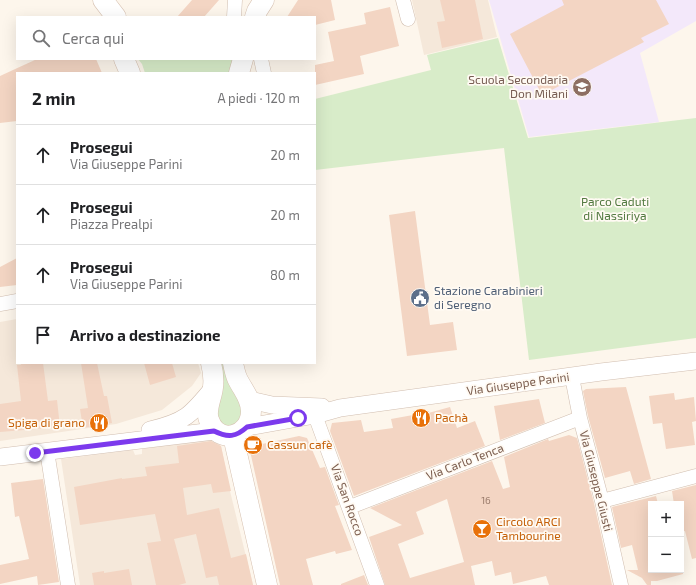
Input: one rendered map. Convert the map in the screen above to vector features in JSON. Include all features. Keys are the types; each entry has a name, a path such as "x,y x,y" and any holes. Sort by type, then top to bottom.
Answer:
{"main road":[{"path":"93,0 102,16"},
{"path":"103,0 115,16"},
{"path":"124,60 130,72"},
{"path":"239,72 243,60"},
{"path":"211,364 214,377 207,412 209,420 232,431"},
{"path":"232,431 251,419 250,400 236,376 233,364"},
{"path":"232,431 267,585"}],"street":[{"path":"234,16 235,0"},
{"path":"403,0 408,19"},
{"path":"261,60 264,72"},
{"path":"0,304 16,301"},
{"name":"Via Giuseppe Parini","path":"0,457 74,447 232,431 315,415 340,408 601,372 696,362"},
{"name":"Via Giuseppe Giusti","path":"572,377 580,418 602,501 621,585"},
{"name":"Via Giuseppe Parini","path":"74,447 165,426 184,419 196,409 213,388"},
{"name":"Via Giuseppe Parini","path":"250,400 272,405 340,408"},
{"name":"Via San Rocco","path":"315,415 350,507 377,585"},
{"name":"Via Carlo Tenca","path":"350,507 580,418"},
{"path":"47,451 68,585"},
{"path":"602,501 696,476"}],"shaded area":[{"path":"412,0 488,0 497,37 424,55"},
{"name":"Scuola Secondaria Don Milani","path":"489,0 696,0 696,21 640,53 659,122 529,137"},
{"path":"16,319 16,364 198,364 201,373 192,386 162,410 116,424 0,441 0,322"},
{"path":"210,438 221,446 230,491 253,585 80,585 61,459 133,450 135,455 142,454 142,449"}],"green space":[{"name":"Parco Caduti di Nassiriya","path":"498,38 528,138 696,118 696,338 529,360 504,148 316,170 316,99 431,70 427,55"},
{"path":"139,60 235,60 231,72 145,72"},
{"path":"216,364 229,364 245,401 238,429 218,427"}],"building":[{"path":"192,0 219,0 205,16 178,16"},
{"path":"298,0 331,0 335,20 316,25 316,16 288,16"},
{"path":"440,0 475,0 483,39 442,48 437,22 445,21"},
{"path":"562,0 656,0 669,24 641,38 644,42 542,95 510,34 564,5"},
{"path":"390,7 399,46 360,56 364,74 316,85 315,65 334,61 328,32 366,24 364,13"},
{"path":"35,60 96,60 102,72 16,72 16,121 0,123 0,76"},
{"path":"415,211 430,325 453,322 457,350 407,356 389,215"},
{"path":"16,259 16,285 0,287 0,267"},
{"path":"43,364 48,401 57,400 60,427 0,432 0,404 21,401 17,365"},
{"path":"81,364 97,364 104,396 107,396 112,423 83,428 80,409 88,408"},
{"path":"144,364 172,364 176,377 150,385"},
{"path":"626,387 651,479 634,484 630,471 605,478 588,416 583,391 586,389"},
{"path":"674,393 675,400 694,397 696,421 692,422 695,445 666,449 662,423 653,424 649,396"},
{"path":"539,399 545,423 500,440 494,406"},
{"path":"450,407 457,428 475,421 485,446 354,496 330,431 332,423 361,420 364,432 393,428 391,419 413,415 414,417"},
{"path":"569,435 577,438 594,503 612,585 549,585 546,576 513,584 511,572 495,576 492,561 471,566 475,585 385,585 369,537 402,525 370,508 492,461 503,489 510,487 504,457 548,439 549,441","holes":["447,499 464,562 410,578 398,544 424,534 416,512"]},
{"path":"299,436 307,438 320,468 325,467 339,505 335,506 352,550 336,554 335,551 306,559 313,585 280,585 250,451 253,446"},
{"path":"211,441 221,446 231,491 213,493 211,484 183,488 187,515 219,508 231,558 246,554 253,585 219,585 217,576 206,578 196,534 174,539 186,583 179,585 156,585 147,543 161,541 155,514 80,525 74,487 122,478 147,476 145,467 179,463 177,446"},
{"path":"43,479 59,582 38,585 37,576 0,584 0,565 29,559 19,516 15,517 11,483"},
{"path":"696,485 696,558 692,559 684,531 684,501 674,501 672,491"},
{"path":"656,496 657,501 648,501 648,573 683,574 657,581 651,581 651,585 647,585 642,578 627,570 638,570 632,545 621,548 612,507"},
{"path":"129,569 132,585 94,585 92,573 104,571 104,573"},
{"path":"364,575 368,585 341,585 341,584"}],"place":[{"name":"Scuola Secondaria Don Milani","path":"582,87"},
{"name":"Stazione Carabinieri di Seregno","path":"420,298"},
{"name":"Pachà","path":"421,418"},
{"name":"Spiga di grano","path":"99,423"},
{"name":"Cassun cafè","path":"253,445"},
{"name":"Circolo ARCI Tambourine","path":"482,529"}],"route":[{"path":"35,453 214,431 222,435 233,436 247,427 298,418"}]}
